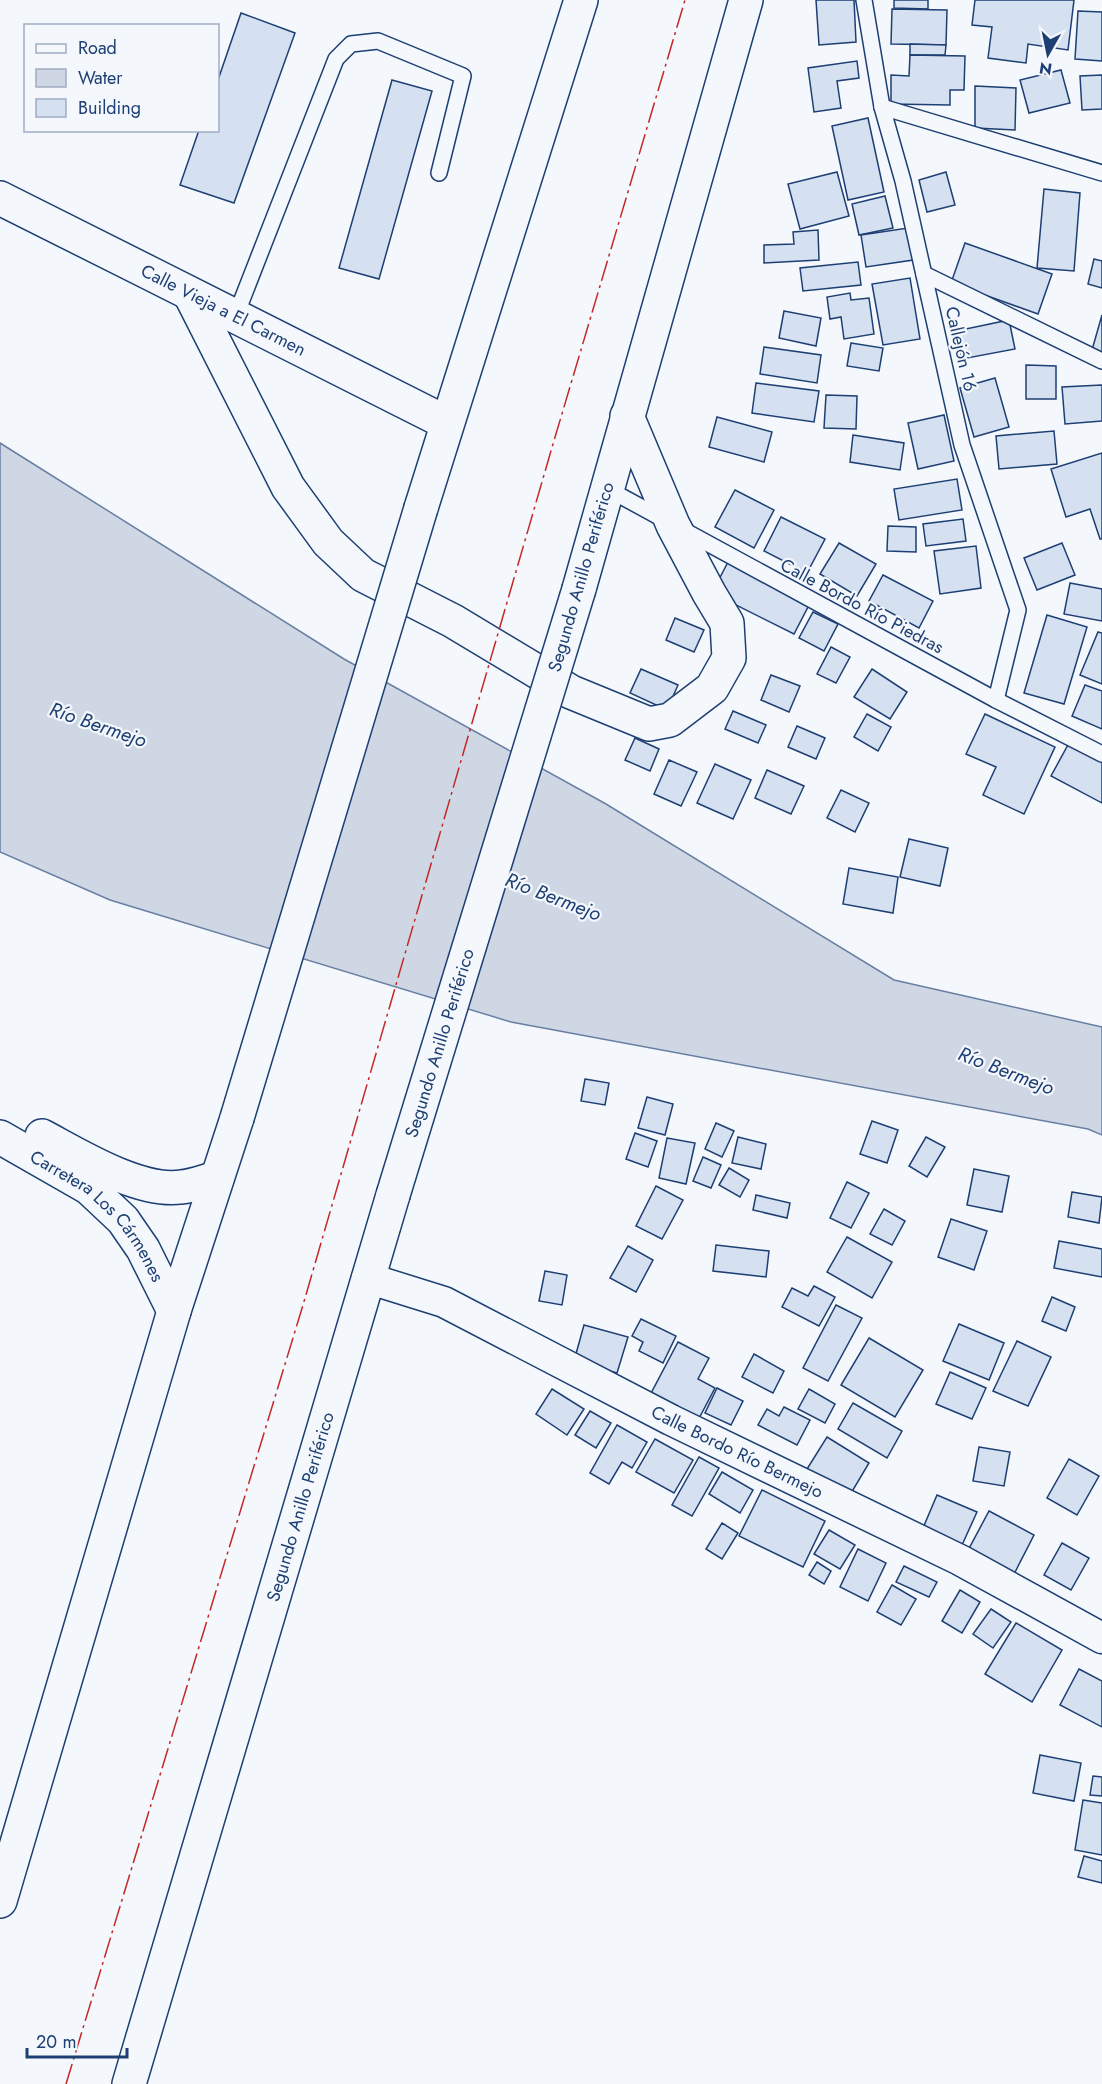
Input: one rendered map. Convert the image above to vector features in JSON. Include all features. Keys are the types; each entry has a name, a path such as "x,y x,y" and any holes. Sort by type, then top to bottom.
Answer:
{"main road":[{"path":"0,1901 174,1311 237,1118 447,423 581,0"},
{"name":"Segundo Anillo Periférico","path":"129,2084 367,1278 579,589 746,0"},
{"name":"Calle Vieja a El Carmen","path":"0,198 447,423"},
{"path":"190,294 288,487 328,542 363,575 453,621 571,692 649,724 670,720 712,688 729,658 727,623 673,525 627,416"},
{"name":"Carretera Los Cármenes","path":"0,1115 101,1167 143,1185 179,1188 217,1178"},
{"name":"Carretera Los Cármenes","path":"0,1137 89,1188 123,1220 143,1249 174,1311"}],"street":[{"name":"Calle Bordo Río Bermejo","path":"367,1278 444,1302 671,1420 960,1560 1102,1638"}],"lane":[{"name":"Callejón 16","path":"864,0 882,107 903,180 962,445 1018,610 996,700"},
{"path":"236,315 336,59 351,44 378,41 463,76 439,173"},
{"path":"882,107 1102,174"},
{"path":"924,274 1102,361"},
{"name":"Calle Bordo Río Piedras","path":"606,488 996,700 1102,754"}],"water":[{"name":"Río Bermejo","path":"0,443 344,659 606,804 894,980 1102,1027 1102,1135 1088,1129 511,1022 110,900 0,852"}],"building":[{"path":"816,0 854,0 856,42 819,45"},
{"path":"894,0 928,0 928,9 894,8"},
{"path":"975,0 1074,0 1068,50 1028,44 1026,63 988,58 992,27 972,25"},
{"path":"892,9 947,10 946,45 891,44"},
{"path":"1078,11 1102,12 1102,61 1075,59"},
{"path":"241,13 295,33 234,203 180,185 198,132 219,132 219,77"},
{"path":"910,44 946,45 945,55 910,55"},
{"path":"910,55 965,56 964,90 950,90 950,105 891,104 891,75 909,76"},
{"path":"857,61 859,78 837,81 841,108 814,112 808,68"},
{"path":"1061,70 1070,103 1029,113 1020,80"},
{"path":"1102,75 1102,109 1082,110 1080,76"},
{"path":"392,80 432,91 379,279 339,268"},
{"path":"975,86 1016,88 1015,130 975,128"},
{"path":"868,118 884,192 848,200 832,126"},
{"path":"837,172 849,216 800,229 788,184"},
{"path":"946,172 955,205 927,212 919,180"},
{"path":"1044,189 1080,193 1074,271 1037,268"},
{"path":"885,196 893,228 859,235 852,204"},
{"path":"908,228 913,260 866,267 861,235"},
{"path":"818,230 819,260 764,263 764,245 794,244 793,232"},
{"path":"965,243 1052,274 1038,314 951,283"},
{"path":"1094,259 1102,261 1102,288 1088,284"},
{"path":"858,262 861,285 803,291 800,268"},
{"path":"910,278 920,339 883,345 872,284"},
{"path":"850,293 851,300 869,298 874,334 844,339 841,317 830,319 827,297"},
{"path":"784,311 821,318 816,346 779,338"},
{"path":"1102,315 1102,353 1092,350"},
{"path":"1009,320 1015,349 962,359 956,331"},
{"path":"851,343 883,348 879,371 847,366"},
{"path":"764,347 821,355 817,383 760,374"},
{"path":"1026,365 1056,366 1056,399 1026,399"},
{"path":"995,378 1009,427 974,437 960,388"},
{"path":"756,383 819,391 814,422 752,413"},
{"path":"1102,385 1102,421 1065,424 1062,387"},
{"path":"826,395 857,396 856,429 824,428"},
{"path":"944,415 954,461 918,469 908,423"},
{"path":"717,417 772,432 764,462 709,447"},
{"path":"1054,431 1057,464 999,469 996,436"},
{"path":"853,435 904,443 900,470 850,462"},
{"path":"1102,453 1102,539 1100,539 1090,509 1066,517 1051,469"},
{"path":"957,479 962,510 899,520 894,489"},
{"path":"735,490 774,510 754,548 715,527"},
{"path":"781,517 825,539 807,573 764,551"},
{"path":"963,519 966,541 926,546 923,524"},
{"path":"888,526 916,527 916,552 887,551"},
{"path":"839,543 876,564 857,596 820,574"},
{"path":"1062,543 1075,575 1037,590 1024,558"},
{"path":"976,546 981,588 940,594 934,551"},
{"path":"728,562 809,605 794,634 712,593"},
{"path":"883,575 933,601 919,628 869,601"},
{"path":"1070,583 1102,589 1102,621 1064,614"},
{"path":"813,612 838,624 824,651 799,638"},
{"path":"1047,615 1087,627 1064,704 1024,693"},
{"path":"675,618 704,630 694,652 666,640"},
{"path":"1098,632 1102,633 1102,684 1080,675"},
{"path":"831,647 850,657 836,683 817,674"},
{"path":"641,669 678,685 667,710 630,693"},
{"path":"872,669 907,692 890,719 854,697"},
{"path":"771,675 800,686 789,712 761,700"},
{"path":"1085,685 1102,691 1102,729 1072,716"},
{"path":"733,711 766,725 758,743 725,729"},
{"path":"867,714 891,727 878,751 854,737"},
{"path":"985,714 1055,747 1024,814 983,795 996,767 966,754"},
{"path":"797,726 825,738 816,759 788,747"},
{"path":"635,738 659,749 650,771 625,760"},
{"path":"1069,743 1102,760 1102,803 1051,776"},
{"path":"669,760 697,772 681,806 654,794"},
{"path":"715,764 751,780 733,819 697,803"},
{"path":"767,770 804,786 791,814 755,798"},
{"path":"841,790 869,803 855,832 827,818"},
{"path":"909,839 948,848 940,886 900,877"},
{"path":"849,868 898,877 893,913 843,904"},
{"path":"585,1079 609,1083 605,1105 581,1101"},
{"path":"647,1097 673,1104 665,1135 638,1128"},
{"path":"872,1121 898,1130 887,1163 860,1154"},
{"path":"716,1123 734,1131 722,1157 705,1149"},
{"path":"635,1133 657,1141 648,1167 626,1159"},
{"path":"738,1137 766,1144 761,1169 732,1163"},
{"path":"926,1137 945,1147 927,1177 909,1166"},
{"path":"667,1138 695,1143 686,1184 659,1178"},
{"path":"703,1157 721,1165 711,1188 693,1181"},
{"path":"729,1168 749,1180 740,1197 719,1185"},
{"path":"974,1169 1009,1176 1002,1212 967,1205"},
{"path":"847,1182 869,1193 851,1228 830,1218"},
{"path":"656,1186 683,1200 662,1239 636,1226"},
{"path":"1072,1192 1102,1197 1099,1223 1068,1217"},
{"path":"756,1195 790,1203 787,1218 753,1210"},
{"path":"884,1209 905,1221 892,1245 870,1234"},
{"path":"951,1219 987,1231 974,1270 938,1257"},
{"path":"847,1237 892,1262 872,1298 827,1272"},
{"path":"1059,1241 1102,1249 1102,1277 1054,1268"},
{"path":"716,1245 769,1251 766,1277 713,1271"},
{"path":"628,1246 653,1260 636,1292 610,1278"},
{"path":"545,1271 567,1275 562,1305 539,1301"},
{"path":"814,1286 835,1297 819,1326 782,1307 792,1288 808,1296"},
{"path":"1052,1297 1075,1307 1066,1331 1042,1321"},
{"path":"836,1305 862,1318 828,1381 803,1368"},
{"path":"641,1319 676,1336 663,1363 639,1351 643,1342 632,1336"},
{"path":"959,1324 1004,1343 989,1380 943,1361"},
{"path":"584,1325 628,1337 617,1373 574,1361"},
{"path":"869,1338 923,1370 895,1417 841,1385"},
{"path":"1017,1341 1051,1357 1028,1406 993,1391"},
{"path":"678,1342 709,1358 698,1379 715,1388 696,1424 648,1399"},
{"path":"754,1354 784,1371 773,1393 742,1377"},
{"path":"950,1372 986,1388 972,1419 936,1404"},
{"path":"717,1388 743,1401 731,1425 705,1413"},
{"path":"552,1389 584,1409 567,1435 536,1414"},
{"path":"809,1389 835,1404 825,1423 798,1409"},
{"path":"853,1403 902,1431 887,1458 838,1429"},
{"path":"784,1407 810,1420 797,1445 758,1425 767,1409 779,1416"},
{"path":"590,1411 611,1423 596,1448 575,1435"},
{"path":"617,1425 647,1442 632,1468 622,1462 609,1484 590,1473"},
{"path":"827,1437 869,1463 850,1495 807,1469"},
{"path":"655,1439 693,1460 674,1493 636,1472"},
{"path":"979,1447 1010,1452 1004,1486 973,1481"},
{"path":"699,1457 719,1468 692,1516 672,1505"},
{"path":"1069,1459 1099,1476 1077,1515 1047,1498"},
{"path":"722,1472 753,1490 740,1513 709,1494"},
{"path":"762,1490 825,1521 803,1567 739,1536"},
{"path":"937,1495 977,1512 962,1545 923,1528"},
{"path":"989,1511 1034,1535 1011,1580 965,1556"},
{"path":"722,1523 738,1533 722,1559 706,1549"},
{"path":"829,1530 855,1545 840,1569 814,1554"},
{"path":"1062,1543 1089,1558 1071,1590 1044,1575"},
{"path":"858,1549 886,1563 868,1601 840,1587"},
{"path":"817,1562 831,1571 824,1584 809,1575"},
{"path":"904,1566 937,1582 929,1597 896,1582"},
{"path":"892,1585 916,1599 901,1625 877,1612"},
{"path":"960,1590 980,1602 962,1633 942,1621"},
{"path":"991,1609 1011,1622 993,1648 973,1634"},
{"path":"1016,1623 1062,1650 1032,1702 985,1674"},
{"path":"1079,1669 1102,1681 1102,1727 1060,1705"},
{"path":"1040,1755 1081,1763 1074,1801 1033,1793"},
{"path":"1093,1776 1102,1777 1102,1796 1090,1795"},
{"path":"1083,1800 1102,1803 1102,1855 1075,1850"},
{"path":"1084,1856 1102,1861 1102,1883 1078,1877"}],"power":[{"path":"66,2084 303,1305 553,444 685,0"}]}
